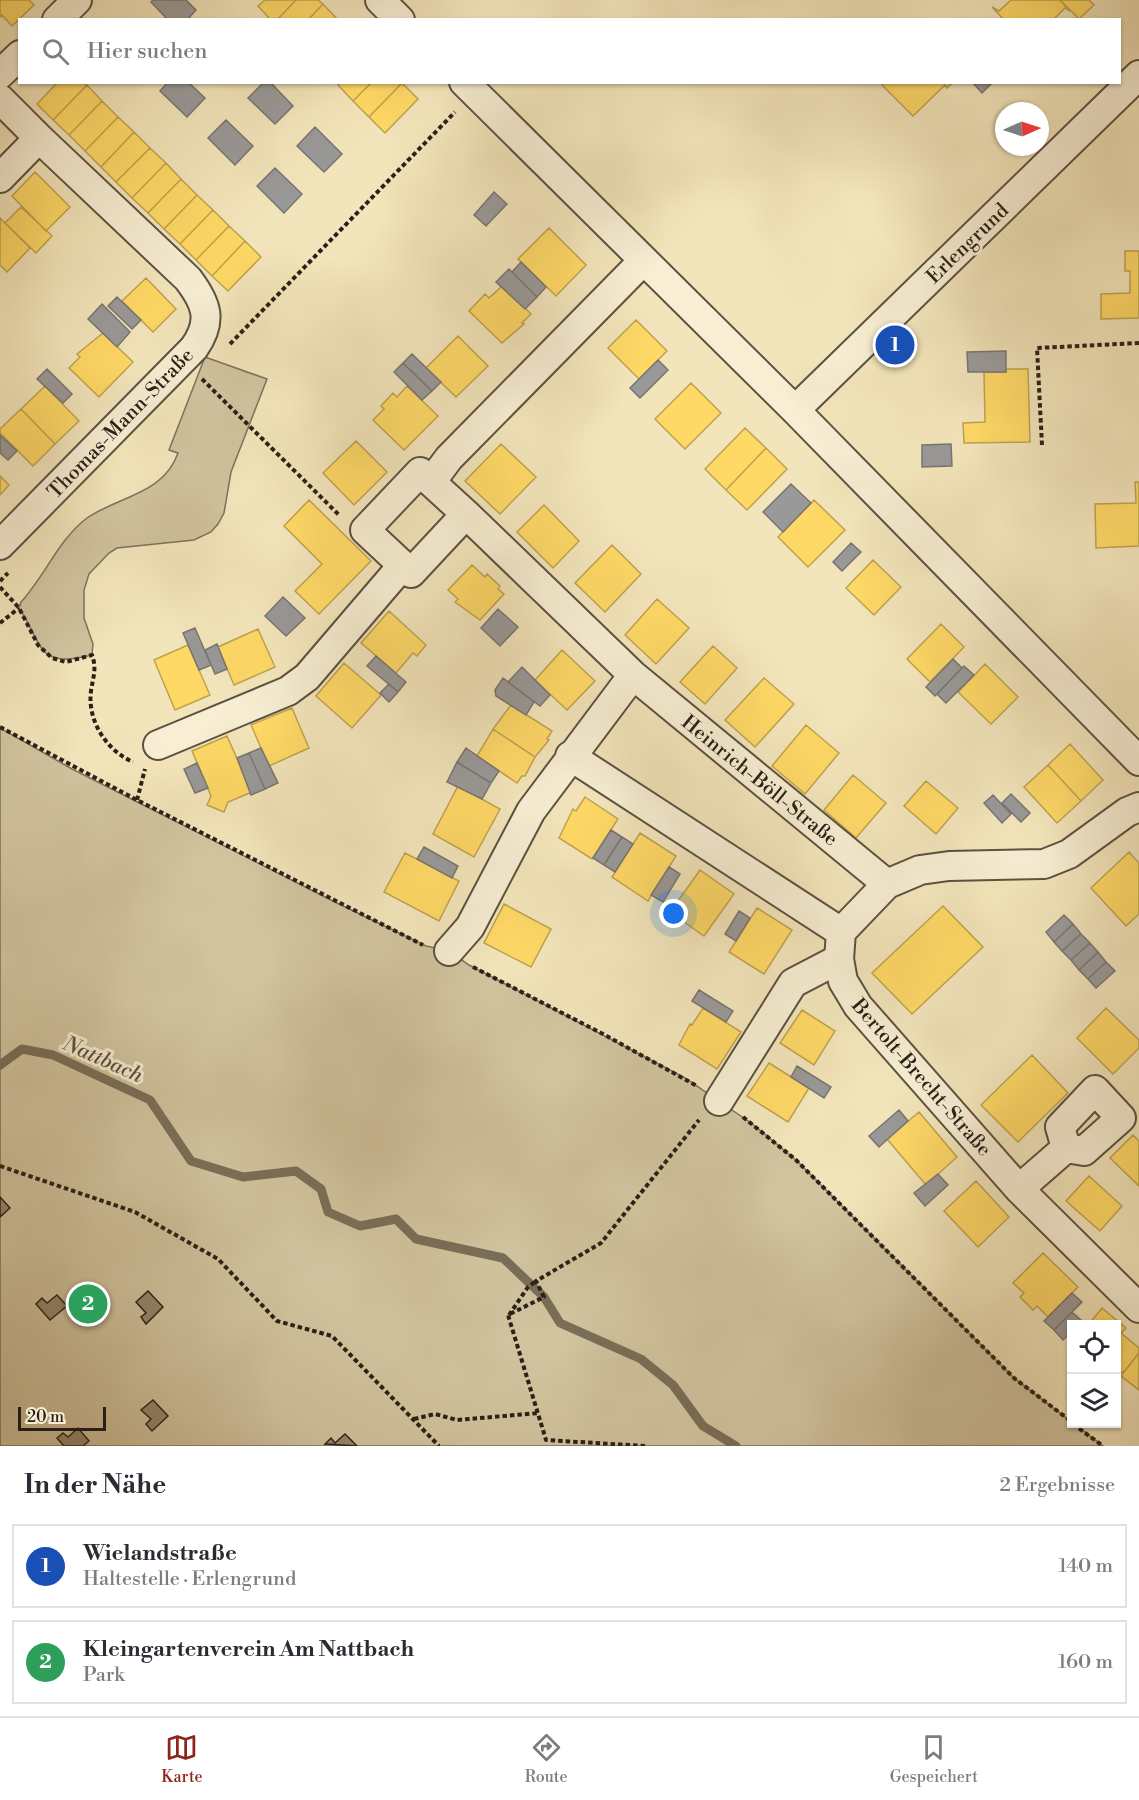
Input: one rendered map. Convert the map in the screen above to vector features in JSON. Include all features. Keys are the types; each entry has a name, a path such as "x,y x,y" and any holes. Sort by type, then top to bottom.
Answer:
{"street":[{"path":"59,18 77,0"},
{"path":"380,0 398,18"},
{"path":"0,74 18,57"},
{"name":"Erlengrund","path":"795,410 1139,75"},
{"path":"469,88 795,410 1139,761"},
{"name":"Thomas-Mann-Straße","path":"0,99 188,279 199,294 206,313 205,332 183,359 8,554"},
{"path":"0,178 39,138"},
{"path":"466,514 411,573 365,530 420,472 431,482 449,458 643,261"},
{"name":"Heinrich-Böll-Straße","path":"431,482 633,675 887,884"},
{"path":"152,756 288,691 307,677 402,566"},
{"path":"449,951 470,927 531,811 633,675"},
{"path":"570,756 840,946"},
{"path":"719,1101 793,983 840,946 887,884 920,870 1044,864 1069,854 1127,812 1139,807"},
{"name":"Bertolt-Brecht-Straße","path":"840,946 843,981 858,1006 1019,1189 1139,1308"},
{"path":"1019,1189 1066,1148"}],"path":[{"path":"224,350 469,88"},
{"path":"1042,445 1037,348 1139,343"},
{"path":"183,359 344,520 365,530"},
{"path":"0,581 8,554"},
{"path":"0,587 19,608 38,645 52,658 66,662 92,655 96,666 91,693 92,709 98,728 119,756 152,756"},
{"path":"0,623 19,608"},
{"path":"0,727 339,904 426,946 449,951 469,965 685,1078 796,1160 1014,1378 1067,1419"},
{"path":"508,1315 528,1287 601,1243 702,1116 719,1101"},
{"path":"0,1166 135,1212 218,1259 277,1321 332,1336 439,1446"},
{"path":"508,1315 544,1297 536,1281"},
{"path":"413,1419 435,1414 457,1420 540,1413 508,1315"},
{"path":"508,1315 546,1440 645,1446"},
{"path":"1079,1428 1104,1446"}],"shaded area":[{"path":"205,357 267,379 231,472 224,513 211,532 194,540 117,548 109,553 89,574 84,590 84,618 93,644 92,655 74,659 51,657 39,644 19,608 21,602 60,547 87,518 151,486 171,467 178,453 169,450"},
{"path":"0,728 72,769 339,904 426,946 449,951 469,965 685,1078 751,1123 796,1160 1014,1378 1067,1418 1067,1428 1079,1428 1103,1446 0,1446"}],"building: Wohnen":[{"path":"0,0 29,0 34,5 12,26 2,15 0,17"},
{"path":"265,0 296,0 279,18 269,18 258,6"},
{"path":"296,0 318,0 323,4 310,18 279,18"},
{"path":"1011,0 1060,0 1070,11 1065,8 1055,18 1002,18 992,7 999,11"},
{"path":"1060,0 1089,0 1094,5 1078,18"},
{"path":"323,4 336,18 310,18"},
{"path":"56,84 87,85 53,120 37,104"},
{"path":"339,84 370,84 353,101"},
{"path":"370,84 401,84 369,117 353,101"},
{"path":"401,84 418,99 385,133 369,117"},
{"path":"951,84 947,88 945,85 913,116 882,85"},
{"path":"87,85 102,101 69,135 53,120"},
{"path":"102,101 118,117 85,151 69,135"},
{"path":"118,117 134,132 101,167 85,151"},
{"path":"134,132 150,148 116,182 101,167"},
{"path":"150,148 166,163 132,198 116,182"},
{"path":"166,163 181,179 148,213 132,198"},
{"path":"35,172 70,207 46,231 12,196"},
{"path":"181,179 197,195 164,229 148,213"},
{"path":"197,195 213,210 180,244 164,229"},
{"path":"21,207 52,236 36,253 5,223"},
{"path":"213,210 229,226 196,260 180,244"},
{"path":"0,218 30,248 7,272 0,265"},
{"path":"229,226 245,241 212,276 196,260"},
{"path":"549,228 586,265 556,296 518,259"},
{"path":"245,241 261,257 228,291 212,276"},
{"path":"1125,251 1139,251 1139,318 1101,319 1101,294 1130,293 1130,271 1125,271"},
{"path":"146,278 176,309 153,332 122,301"},
{"path":"498,281 531,314 522,323 524,324 502,343 469,311 485,294 489,298 501,287"},
{"path":"636,320 667,351 639,379 608,348"},
{"path":"103,333 133,362 99,397 69,368 80,357 77,354"},
{"path":"458,336 488,366 456,397 426,368"},
{"path":"1005,369 1028,369 1030,442 964,443 963,423 985,422 984,372 1006,372"},
{"path":"691,383 721,413 685,449 655,419"},
{"path":"45,386 79,421 55,444 21,409"},
{"path":"407,386 438,416 404,450 373,420 384,409 381,406 393,393 397,397"},
{"path":"21,409 55,444 33,466 0,433 0,429"},
{"path":"745,428 766,448 726,490 705,469"},
{"path":"356,441 387,472 354,505 323,473"},
{"path":"501,444 536,477 500,514 465,481"},
{"path":"766,448 787,469 747,510 726,490"},
{"path":"0,476 9,485 0,495"},
{"path":"1135,482 1139,482 1139,546 1096,548 1095,504 1136,503"},
{"path":"309,500 371,561 319,614 295,591 322,564 284,526"},
{"path":"814,500 845,530 808,567 778,537"},
{"path":"544,505 579,541 553,568 517,532"},
{"path":"612,545 641,574 605,612 575,583"},
{"path":"873,560 901,587 874,615 846,588"},
{"path":"472,565 485,577 487,574 500,586 498,589 504,594 480,620 455,602 458,599 448,590"},
{"path":"657,599 689,628 656,664 625,635"},
{"path":"389,611 426,645 417,656 413,653 396,673 361,643"},
{"path":"941,624 964,647 930,682 907,659"},
{"path":"258,629 275,667 234,685 218,647"},
{"path":"188,645 210,695 175,710 154,660"},
{"path":"713,646 737,668 705,704 680,682"},
{"path":"562,650 595,681 567,710 535,680"},
{"path":"344,663 381,695 352,728 316,696"},
{"path":"985,664 1018,697 991,724 958,692"},
{"path":"764,678 794,704 755,747 725,720"},
{"path":"511,705 552,731 547,739 549,740 535,757 493,729"},
{"path":"292,708 309,748 269,766 251,725"},
{"path":"806,725 839,753 805,794 772,766"},
{"path":"493,729 535,757 525,776 522,776 517,783 477,756"},
{"path":"227,736 252,792 228,802 224,812 207,805 211,796 192,751"},
{"path":"1070,744 1103,780 1081,801 1048,765"},
{"path":"1048,765 1081,801 1057,823 1024,787"},
{"path":"853,775 886,803 856,838 824,810"},
{"path":"926,781 958,808 936,834 904,806"},
{"path":"458,786 500,809 474,857 433,834"},
{"path":"585,797 618,819 592,859 559,838 573,809 576,811"},
{"path":"640,833 676,856 648,901 612,877"},
{"path":"1129,852 1139,863 1139,914 1126,926 1091,888"},
{"path":"405,853 459,881 439,921 384,892"},
{"path":"700,870 734,894 704,936 670,912"},
{"path":"504,904 551,929 531,967 484,943"},
{"path":"943,906 983,947 912,1014 872,973"},
{"path":"757,908 792,930 764,974 729,952"},
{"path":"703,1008 741,1032 717,1069 679,1045 690,1024 692,1025"},
{"path":"1106,1008 1139,1040 1139,1048 1113,1074 1077,1038"},
{"path":"802,1010 835,1031 814,1065 780,1043"},
{"path":"1032,1055 1068,1093 1018,1142 981,1105"},
{"path":"769,1063 809,1088 788,1122 747,1096"},
{"path":"919,1112 957,1157 926,1185 887,1139"},
{"path":"1133,1135 1139,1141 1139,1186 1110,1158"},
{"path":"1089,1176 1122,1206 1100,1231 1066,1201"},
{"path":"976,1181 1009,1217 978,1247 944,1211"},
{"path":"1043,1253 1078,1287 1048,1317 1037,1306 1033,1310 1020,1297 1024,1293 1013,1283"},
{"path":"1102,1308 1116,1320 1092,1320"},
{"path":"1121,1324 1126,1328 1121,1333"},
{"path":"1121,1333 1139,1348 1139,1353 1123,1373 1121,1372"},
{"path":"1139,1353 1139,1390 1121,1376"}],"building: Industrie":[{"path":"153,0 186,0 196,10 189,18 166,18 151,2"},
{"path":"166,84 190,84 205,98 187,117 160,91"},
{"path":"262,84 272,84 293,106 275,124 248,98"},
{"path":"974,84 991,84 982,93"},
{"path":"226,120 253,146 235,165 208,138"},
{"path":"315,127 342,154 324,172 297,146"},
{"path":"275,168 302,194 284,213 257,186"},
{"path":"494,192 507,204 486,226 474,215"},
{"path":"521,262 546,287 537,297 512,272"},
{"path":"509,269 537,297 525,309 496,282"},
{"path":"117,297 141,320 132,329 108,306"},
{"path":"102,304 130,332 117,347 88,319"},
{"path":"1006,351 1006,372 968,372 967,352"},
{"path":"412,354 441,382 432,391 403,363"},
{"path":"658,360 668,370 640,398 630,388"},
{"path":"403,363 432,391 422,400 394,372"},
{"path":"47,369 72,394 63,403 37,379"},
{"path":"0,435 17,451 8,460 0,453"},
{"path":"951,444 952,466 922,467 922,445"},
{"path":"791,484 811,503 783,532 763,512"},
{"path":"851,543 861,552 842,571 833,562"},
{"path":"283,597 305,618 286,636 265,616"},
{"path":"498,609 518,627 500,646 481,628"},
{"path":"195,628 211,665 199,670 183,633"},
{"path":"217,644 227,669 215,674 205,650"},
{"path":"376,656 406,682 398,692 367,666"},
{"path":"953,659 962,668 935,696 926,687"},
{"path":"964,666 974,675 946,703 937,694"},
{"path":"522,667 550,695 540,706 508,682"},
{"path":"503,678 534,702 526,715 496,696 495,690"},
{"path":"389,684 398,692 389,702 380,693"},
{"path":"261,748 278,783 265,789 249,753"},
{"path":"466,748 499,771 491,783 457,762"},
{"path":"249,753 265,789 251,795 237,758"},
{"path":"457,762 491,783 482,799 447,782"},
{"path":"197,763 208,788 195,793 184,769"},
{"path":"1011,794 1030,813 1021,822 1002,803"},
{"path":"993,795 1011,814 1002,823 984,803"},
{"path":"611,830 622,837 604,865 593,858"},
{"path":"622,837 633,844 615,872 604,865"},
{"path":"424,847 458,866 452,878 417,859"},
{"path":"669,867 680,874 663,902 651,895"},
{"path":"739,911 750,918 736,941 725,934"},
{"path":"1064,915 1073,924 1054,942 1046,932"},
{"path":"1073,924 1081,934 1062,951 1054,942"},
{"path":"1081,934 1090,943 1071,960 1062,951"},
{"path":"1090,943 1098,952 1079,970 1071,960"},
{"path":"1098,952 1106,962 1088,979 1079,970"},
{"path":"1106,962 1115,971 1096,988 1088,979"},
{"path":"699,990 733,1011 726,1022 692,1001"},
{"path":"797,1066 831,1087 824,1098 791,1077"},
{"path":"899,1110 908,1121 879,1147 869,1136"},
{"path":"938,1174 948,1185 925,1206 914,1193"},
{"path":"1072,1293 1082,1302 1054,1330 1044,1321"},
{"path":"1072,1312 1081,1320 1067,1320 1067,1336 1063,1340 1054,1330"}],"building: Sonstige":[{"path":"0,1197 10,1208 0,1217"},
{"path":"148,1291 163,1307 146,1324 141,1317 146,1313 136,1302"},
{"path":"57,1295 67,1306 50,1320 36,1304 42,1298 47,1303"},
{"path":"153,1400 168,1416 152,1431 146,1424 151,1419 141,1410"},
{"path":"78,1428 89,1441 83,1446 64,1446 57,1438 63,1433 68,1437"},
{"path":"345,1434 357,1446 325,1444 331,1438 335,1443"}],"waterway":[{"name":"Nattbach","path":"0,1065 22,1049 53,1055 150,1100 191,1161 243,1177 296,1171 321,1189 328,1212 360,1226 396,1219 416,1239 503,1258 544,1297 560,1323 641,1359 673,1385 703,1426 736,1446"}],"place":[{"name":"Wielandstraße","path":"895,345"},
{"name":"Kleingartenverein Am Nattbach","path":"88,1304"}]}
